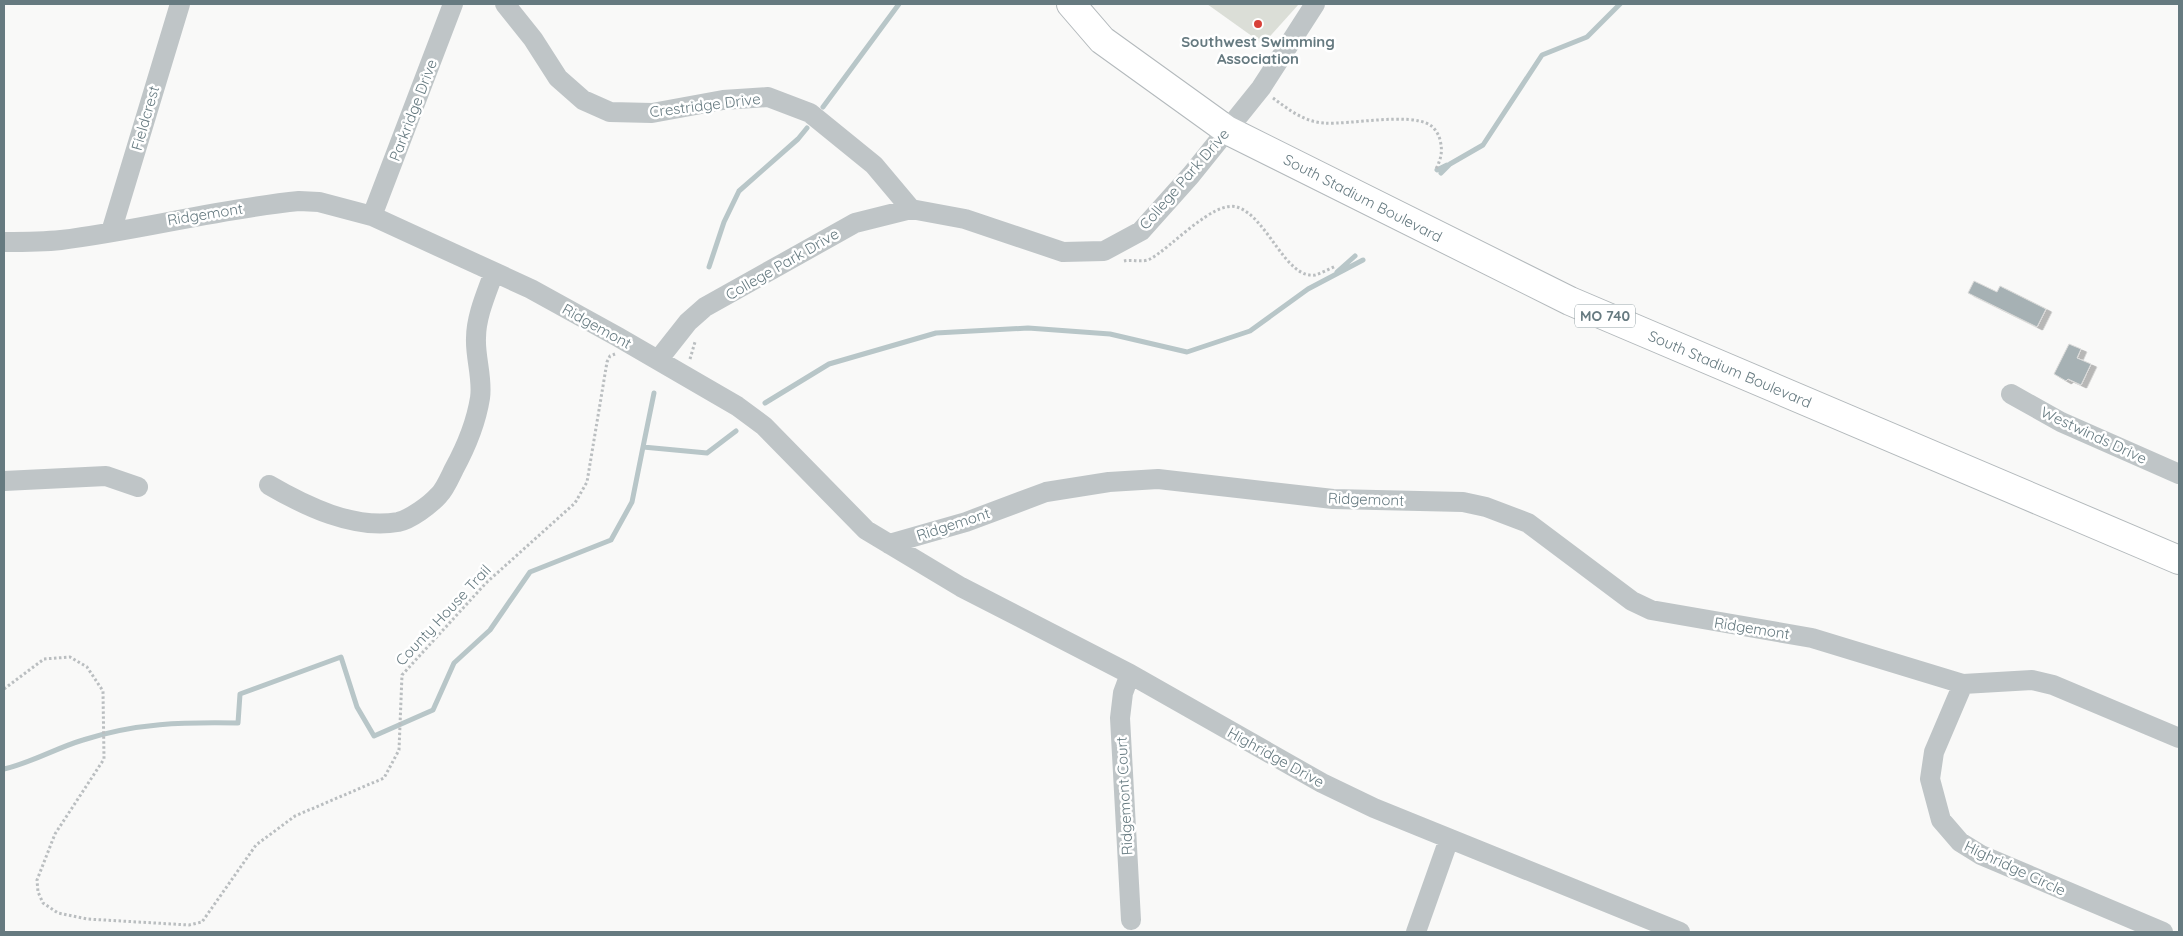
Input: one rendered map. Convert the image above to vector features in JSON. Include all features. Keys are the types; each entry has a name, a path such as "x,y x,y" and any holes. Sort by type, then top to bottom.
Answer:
{"main road":[{"name":"South Stadium Boulevard","path":"1071,4 1102,40 1226,130 1570,301 2179,560"}],"street":[{"name":"Fieldcrest","path":"111,232 180,4"},
{"name":"Parkridge Drive","path":"372,216 453,4"},
{"name":"Crestridge Drive","path":"505,4 533,39 558,78 583,100 610,112 652,112 723,100 768,97 810,113 874,165 911,209"},
{"name":"College Park Drive","path":"658,360 688,322 705,308 855,222 911,209 965,219 1063,252 1104,251 1141,231 1191,175 1261,88 1315,4"},
{"name":"Ridgemont","path":"4,242 59,240 171,220 299,201 319,202 372,216 531,289 737,406 764,426 866,530 889,544 966,522 1046,492 1109,482 1158,479 1333,499 1463,502 1486,507 1528,522 1632,601 1651,610 1812,638 1964,684"},
{"path":"268,486 299,503 365,522 382,523 400,522 440,495 458,461 475,420 480,395 475,336 494,272"},
{"name":"Westwinds Drive","path":"2011,394 2061,422 2179,474"},
{"path":"4,481 106,476 138,487"},
{"name":"Highridge Drive","path":"889,544 961,587 1130,674 1322,783 1374,808 1653,927 1680,932"},
{"name":"Ridgemont Court","path":"1130,674 1123,693 1120,718 1131,920"},
{"path":"1964,684 2032,680 2053,685 2179,738"},
{"name":"Highridge Circle","path":"1964,684 1934,752 1930,779 1941,820 1960,842 1981,855 2163,932"},
{"path":"1416,932 1449,839"}],"path":[{"path":"1261,88 1288,109 1311,120 1323,123 1412,120 1431,125 1439,135 1442,146 1441,159 1436,169"},
{"path":"1120,262 1149,260 1203,220 1226,206 1236,207 1253,215 1290,265 1302,273 1314,275 1336,266"},
{"path":"693,355 696,338"},
{"name":"County House Trail","path":"4,689 44,658 70,657 87,667 103,691 104,759 55,834 37,880 38,892 43,903 58,913 87,919 189,925 202,922 209,915 256,845 295,816 384,778 399,750 402,675 486,583 575,503 587,482 606,362 610,356 622,355"}],"shaded area":[{"name":"Southwest Swimming Association","path":"1207,4 1299,4 1263,44"}],"building":[{"path":"1974,281 1997,292 2000,286 2046,309 2037,327 1968,293"},
{"path":"2069,344 2081,349 2077,358 2091,364 2081,385 2068,379 2066,381 2054,374"}],"waterway":[{"path":"823,107 899,4"},
{"path":"1441,173 1450,164 1483,145 1542,55 1587,37 1620,4"},
{"path":"709,267 724,222 739,191 798,139 807,128"},
{"path":"1437,170 1447,165"},
{"path":"1337,272 1355,256"},
{"path":"765,403 829,364 936,333 1028,328 1110,334 1187,352 1250,331 1308,289 1363,260"},
{"path":"643,447 654,393"},
{"path":"4,769 73,743 122,730 179,723 238,723 240,694 341,657 357,707 374,736 433,710 454,663 490,630 530,572 611,540 632,502 643,447 707,453 736,431"}],"place":[{"name":"Southwest Swimming Association","path":"1258,24"}]}
